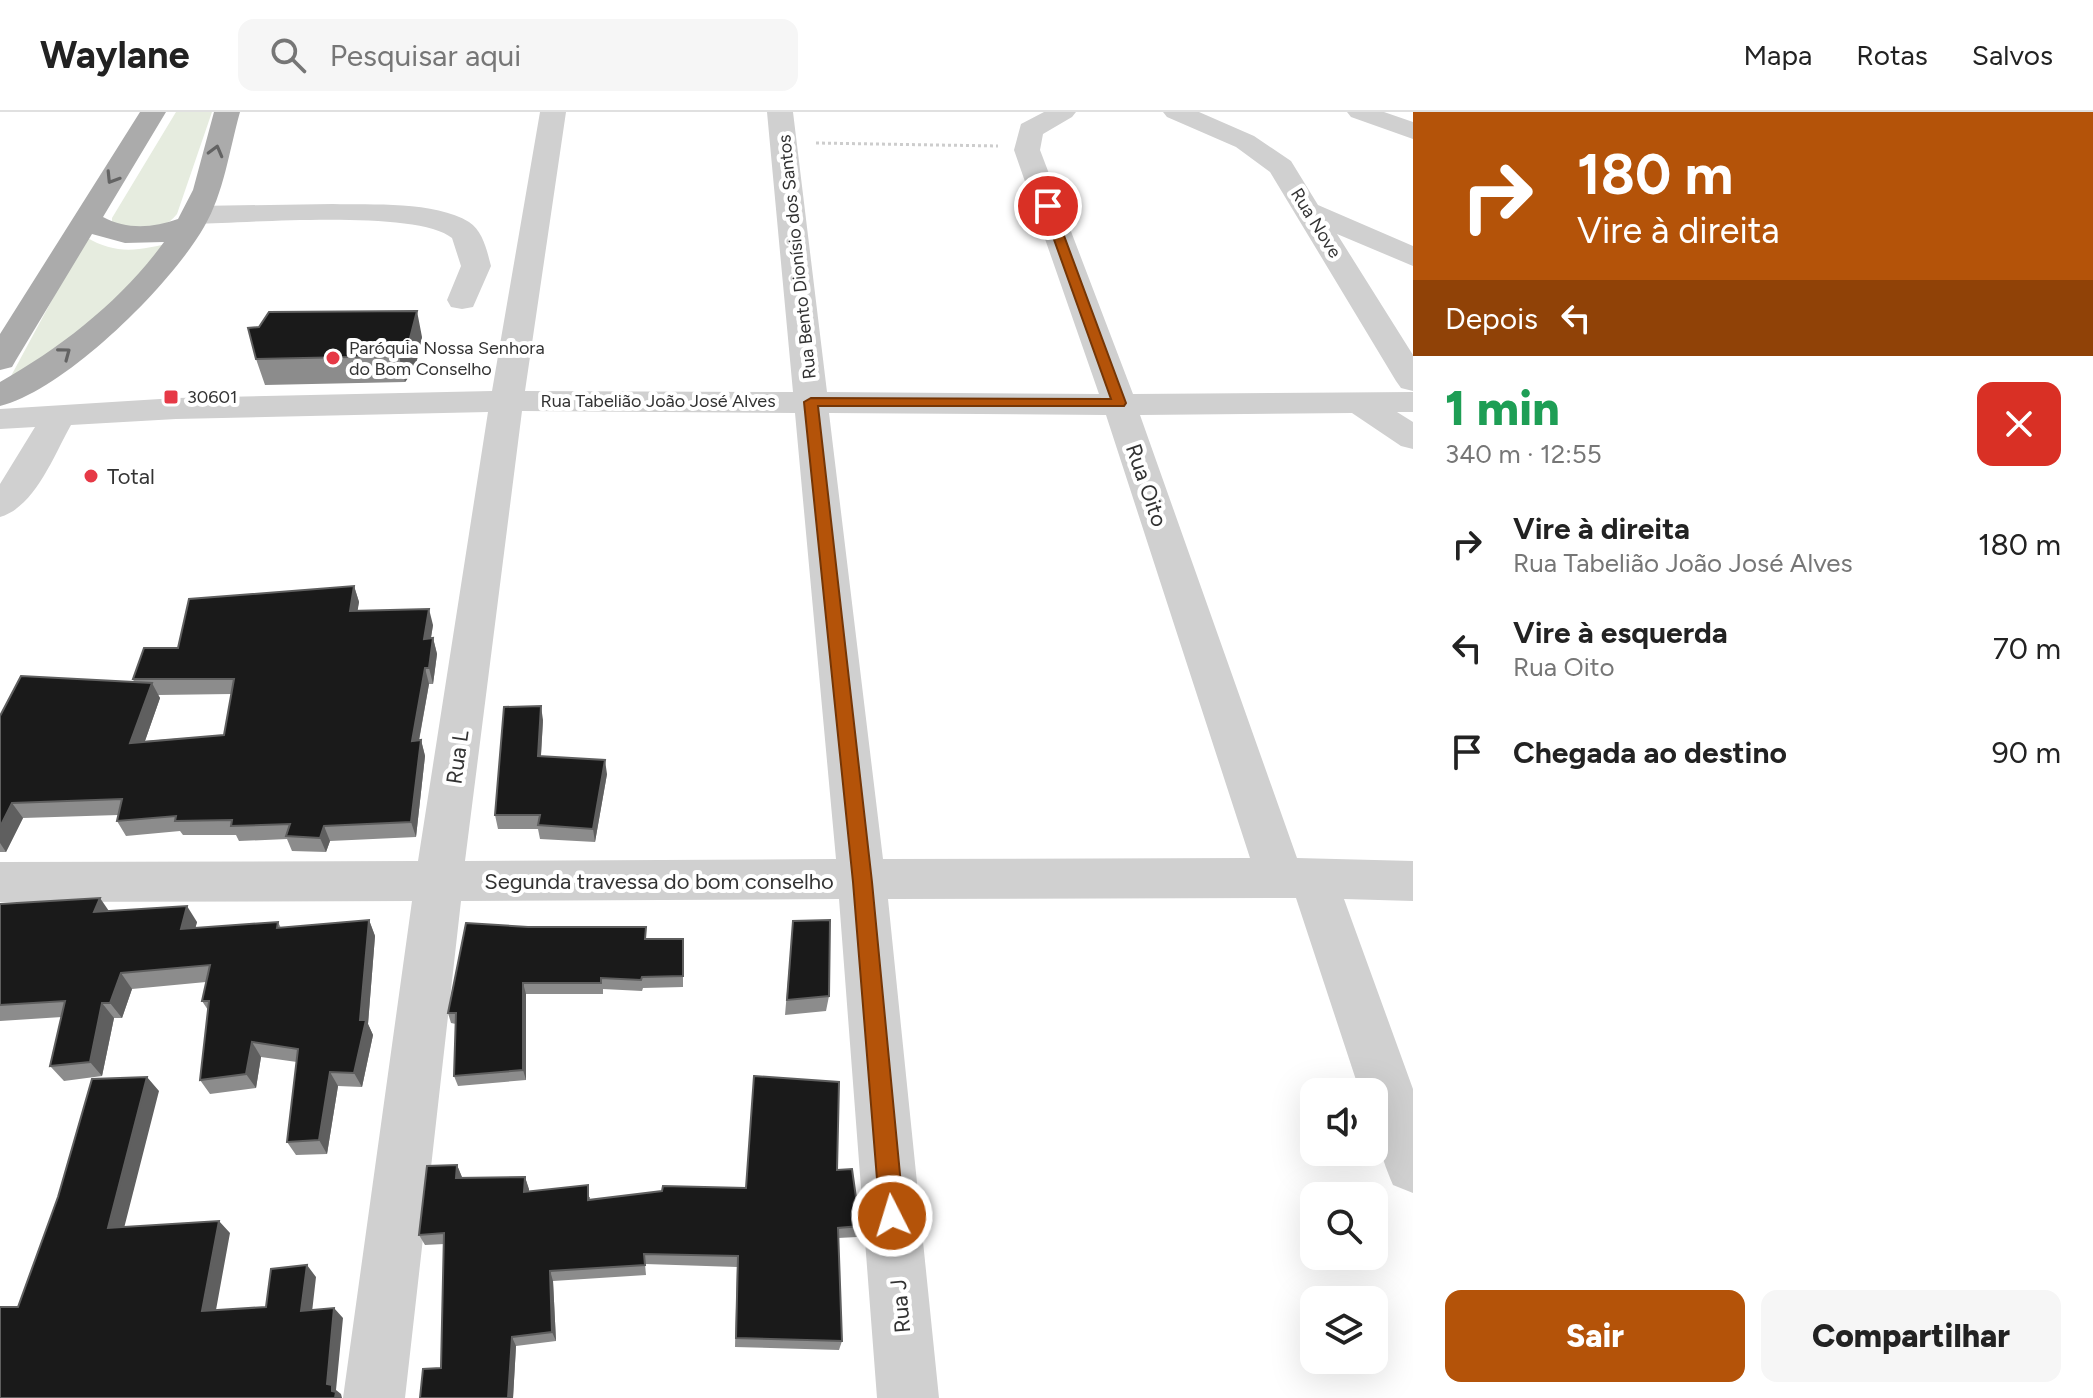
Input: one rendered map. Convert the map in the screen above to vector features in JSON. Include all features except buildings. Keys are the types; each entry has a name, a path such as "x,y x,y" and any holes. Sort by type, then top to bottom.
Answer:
{"main road":[{"path":"0,360 153,112"},
{"path":"0,396 22,385 130,300 168,260 194,220 205,196 227,112"},
{"path":"86,219 106,232 126,236 168,233 194,220"}],"street":[{"name":"Rua Bento Dionísio dos Santos","path":"780,112 811,402"},
{"path":"1027,146 1030,130 1063,112"},
{"name":"Rua Nove","path":"1176,112 1242,140 1268,154 1281,167 1413,381"},
{"path":"1360,112 1413,131"},
{"name":"Rua L","path":"374,1398 439,881 551,114"},
{"name":"Rua Oito","path":"1027,146 1119,403 1297,878 1413,1166"},
{"path":"1310,211 1413,257"},
{"path":"194,220 357,213 445,221 462,230 476,266 462,300"},
{"name":"Rua Tabelião João José Alves","path":"0,419 163,407 507,400 1413,402"},
{"name":"Rua J","path":"811,402 862,882 908,1398"},
{"path":"1361,404 1413,438"},
{"path":"0,505 15,490 60,414"},
{"name":"Segunda travessa do bom conselho","path":"0,882 862,882 1297,878 1413,881"}],"path":[{"path":"785,143 1027,146"}],"shaded area":[{"path":"176,112 212,112 177,214 155,228 112,223 112,218"},
{"path":"86,237 108,247 129,250 174,242 134,287 4,389"}],"place":[{"name":"Paróquia Nossa Senhora do Bom Conselho","path":"333,358"},
{"name":"30601","path":"171,397"},
{"name":"Total","path":"91,476"}],"route":[{"path":"892,1216 862,882 811,402 1119,403 1048,206"}]}
